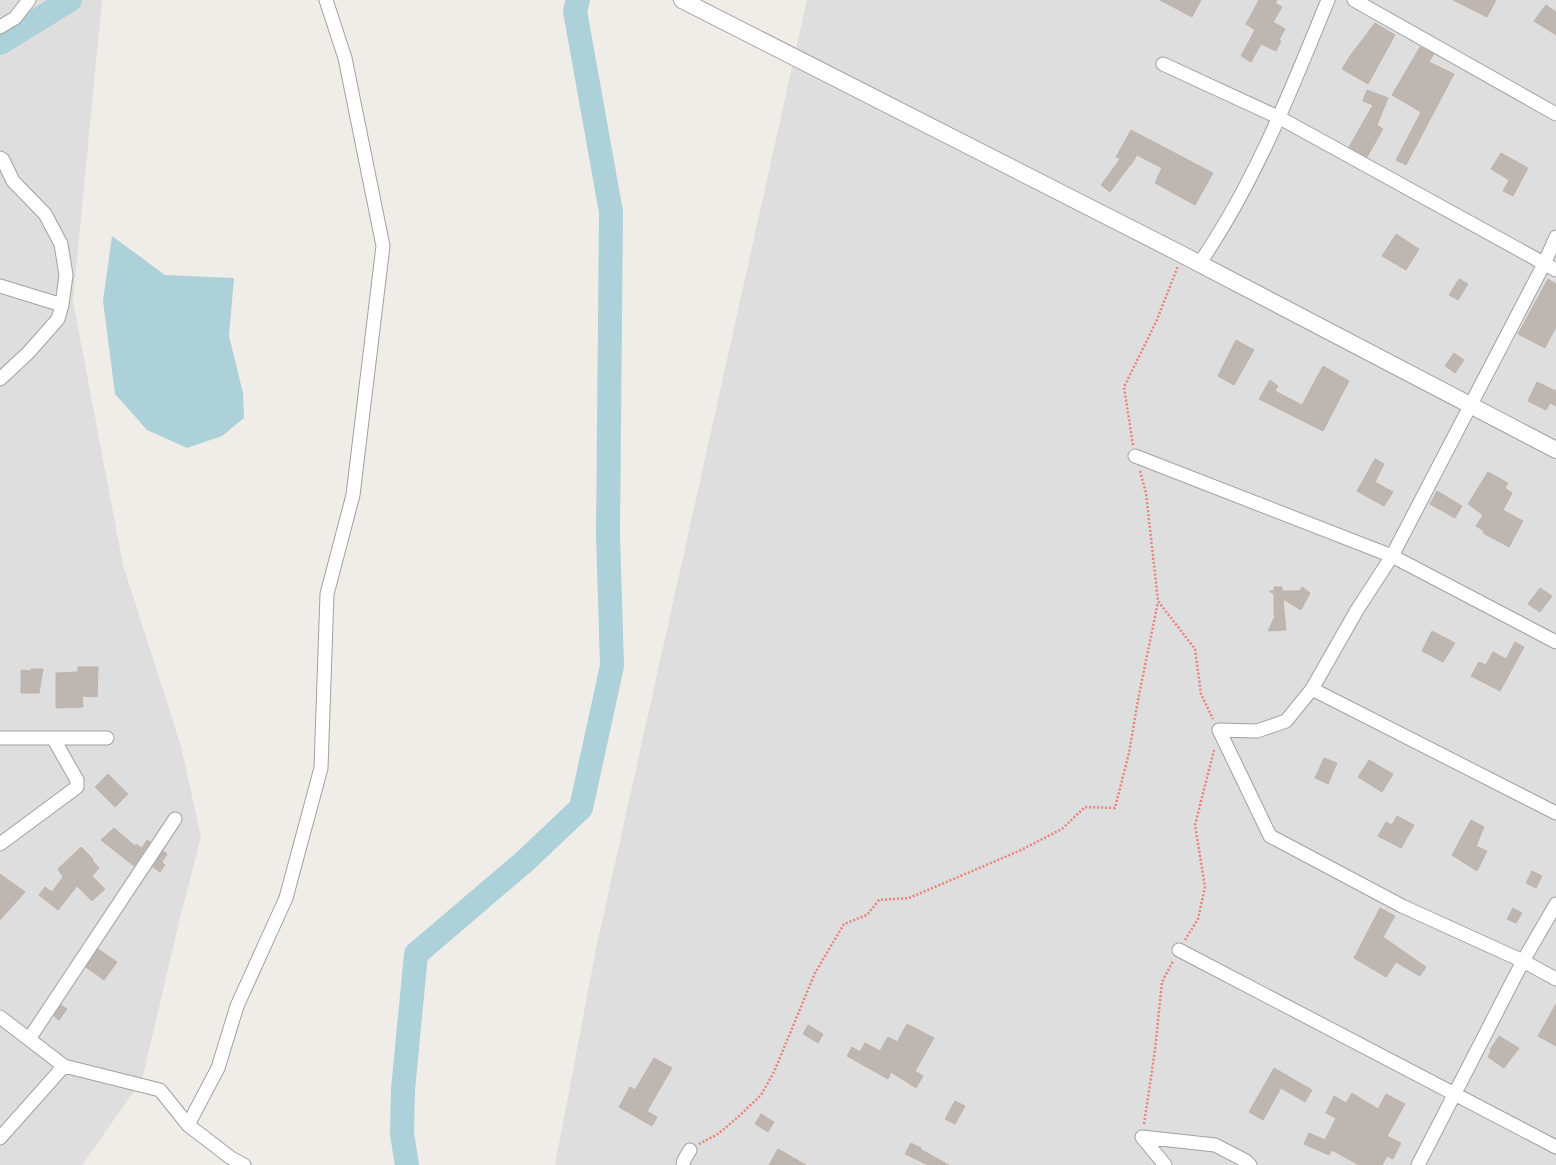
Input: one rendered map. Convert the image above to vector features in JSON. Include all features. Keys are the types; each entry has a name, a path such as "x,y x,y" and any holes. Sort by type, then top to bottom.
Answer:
{"street":[{"path":"0,27 15,18 28,0"},
{"path":"188,1125 218,1068 237,1006 286,898 321,768 327,594 353,495 383,246 345,58 326,0"},
{"path":"682,0 1182,255 1556,450"},
{"path":"1199,264 1221,232 1280,118 1328,0"},
{"path":"1354,0 1556,114"},
{"path":"1163,64 1280,118 1550,267"},
{"path":"0,158 3,160 13,181 45,214 61,244 66,275 62,305 58,318 28,353 0,379"},
{"path":"1556,237 1550,267 1470,406 1392,556 1357,610 1312,689 1286,721 1257,731 1219,730 1270,836 1402,906 1524,961 1556,979"},
{"path":"0,286 62,305"},
{"path":"1135,456 1392,556 1556,642"},
{"path":"1312,689 1556,813"},
{"path":"0,738 107,738"},
{"path":"0,844 77,787 77,780 53,738"},
{"path":"29,1039 175,819"},
{"path":"1418,1165 1524,961 1556,904"},
{"path":"1179,950 1556,1147"},
{"path":"0,1017 64,1066 160,1090 188,1125 231,1158 244,1165"},
{"path":"0,1138 64,1066"},
{"path":"1142,1137 1165,1165"},
{"path":"1142,1137 1215,1144 1246,1161 1250,1165"},
{"path":"683,1165 684,1160 690,1150"}],"path":[{"path":"690,1150 718,1134 761,1095 774,1072 815,973 844,924 867,915 880,900 908,898 1019,851 1062,829 1085,806 1115,808 1129,753 1158,601 1146,493 1135,456 1124,387 1156,322 1182,255"},
{"path":"1142,1137 1155,1050 1162,982 1198,919 1205,887 1195,825 1219,730 1201,694 1195,649 1158,601"}],"shaded area":[{"path":"0,0 102,0 73,301 123,565 181,746 201,837 179,922 142,1080 82,1165 0,1165"},
{"path":"807,0 1556,0 1556,1165 555,1165 597,944"}],"water":[{"path":"112,236 165,275 234,278 229,336 243,393 244,418 222,436 187,448 147,430 115,394 103,301"}],"building":[{"path":"1160,0 1201,0 1192,17"},
{"path":"1259,0 1277,0 1275,3 1282,7 1273,22 1285,29 1279,40 1281,41 1276,51 1261,44 1251,62 1241,56 1255,30 1246,24"},
{"path":"1453,0 1496,0 1487,17"},
{"path":"1546,5 1556,12 1556,35 1534,21"},
{"path":"1375,23 1395,35 1368,84 1342,69"},
{"path":"1420,47 1434,54 1429,62 1454,74 1406,165 1396,160 1421,112 1392,95"},
{"path":"1367,90 1388,98 1377,125 1383,129 1367,157 1349,147 1373,105 1363,101"},
{"path":"1131,130 1213,173 1195,205 1155,183 1162,168 1137,155 1110,192 1101,185 1120,159 1116,157"},
{"path":"1501,153 1528,168 1513,196 1503,191 1509,180 1491,169"},
{"path":"1396,234 1419,249 1406,270 1382,256"},
{"path":"1459,279 1468,284 1458,300 1449,295"},
{"path":"1548,279 1556,284 1556,327 1545,348 1518,334"},
{"path":"1236,340 1254,350 1234,385 1218,376"},
{"path":"1454,353 1464,360 1455,373 1445,366"},
{"path":"1323,366 1349,381 1323,431 1259,399 1270,380 1278,386 1275,391 1302,405"},
{"path":"1537,382 1556,391 1556,406 1550,403 1546,410 1528,401"},
{"path":"1375,459 1384,464 1375,482 1393,492 1384,506 1357,491"},
{"path":"1488,472 1508,483 1505,488 1512,493 1503,510 1523,521 1509,547 1483,533 1484,531 1476,526 1483,515 1468,504"},
{"path":"1437,491 1462,506 1455,518 1430,504"},
{"path":"1274,587 1282,587 1282,591 1300,591 1302,587 1310,593 1301,610 1283,599 1286,630 1268,631 1275,616 1274,594 1269,591 1274,591"},
{"path":"1540,588 1552,596 1540,612 1528,604"},
{"path":"1432,631 1455,643 1443,662 1422,651"},
{"path":"1515,642 1524,647 1500,691 1471,676 1479,662 1486,665 1493,652 1506,659"},
{"path":"78,667 98,667 97,697 82,696 83,707 56,708 56,673 78,672"},
{"path":"31,669 43,669 39,693 21,693 21,670 31,671"},
{"path":"1324,758 1337,763 1328,784 1315,778"},
{"path":"1369,760 1393,774 1382,792 1358,777"},
{"path":"108,774 128,794 115,807 95,787"},
{"path":"1397,816 1414,825 1401,848 1378,836 1386,822 1392,825"},
{"path":"1471,820 1484,827 1476,846 1487,851 1477,871 1452,855"},
{"path":"114,828 135,846 136,844 142,848 147,840 150,842 134,866 101,840"},
{"path":"81,847 93,859 92,860 99,868 92,876 105,889 92,901 77,886 58,910 39,895 45,887 52,892 63,877 58,869"},
{"path":"163,851 167,854 162,862 165,865 160,872 153,867"},
{"path":"1532,871 1542,876 1536,888 1526,883"},
{"path":"0,874 25,892 0,920"},
{"path":"1380,908 1395,916 1383,937 1426,967 1420,976 1396,962 1386,977 1354,958"},
{"path":"1513,908 1522,913 1516,923 1507,919"},
{"path":"98,949 117,962 104,980 86,967"},
{"path":"1556,1004 1556,1046 1538,1036"},
{"path":"61,1005 67,1009 59,1020 54,1016"},
{"path":"907,1024 934,1038 915,1071 923,1076 916,1088 891,1072 888,1079 847,1056 852,1047 860,1052 865,1043 880,1051 888,1037 897,1042"},
{"path":"808,1025 823,1034 818,1043 803,1034"},
{"path":"1499,1036 1519,1048 1504,1068 1488,1057 1491,1051 1490,1050"},
{"path":"654,1058 672,1068 647,1111 657,1117 652,1126 619,1107 630,1087 635,1090"},
{"path":"1274,1068 1312,1090 1305,1102 1281,1088 1263,1120 1249,1112"},
{"path":"1352,1093 1378,1109 1386,1094 1405,1104 1387,1136 1401,1143 1393,1159 1387,1156 1382,1165 1359,1165 1332,1150 1329,1155 1304,1144 1309,1133 1325,1140 1336,1118 1326,1113 1334,1096 1346,1103"},
{"path":"955,1101 965,1106 955,1124 945,1119"},
{"path":"761,1114 774,1122 768,1132 755,1124"},
{"path":"911,1143 949,1165 928,1165 905,1154"},
{"path":"778,1149 806,1165 769,1165"}],"waterway":[{"path":"0,43 70,0"},
{"path":"407,1165 402,1134 403,1090 416,954 525,861 581,808 612,666 608,534 611,212 575,11 578,0"}]}
